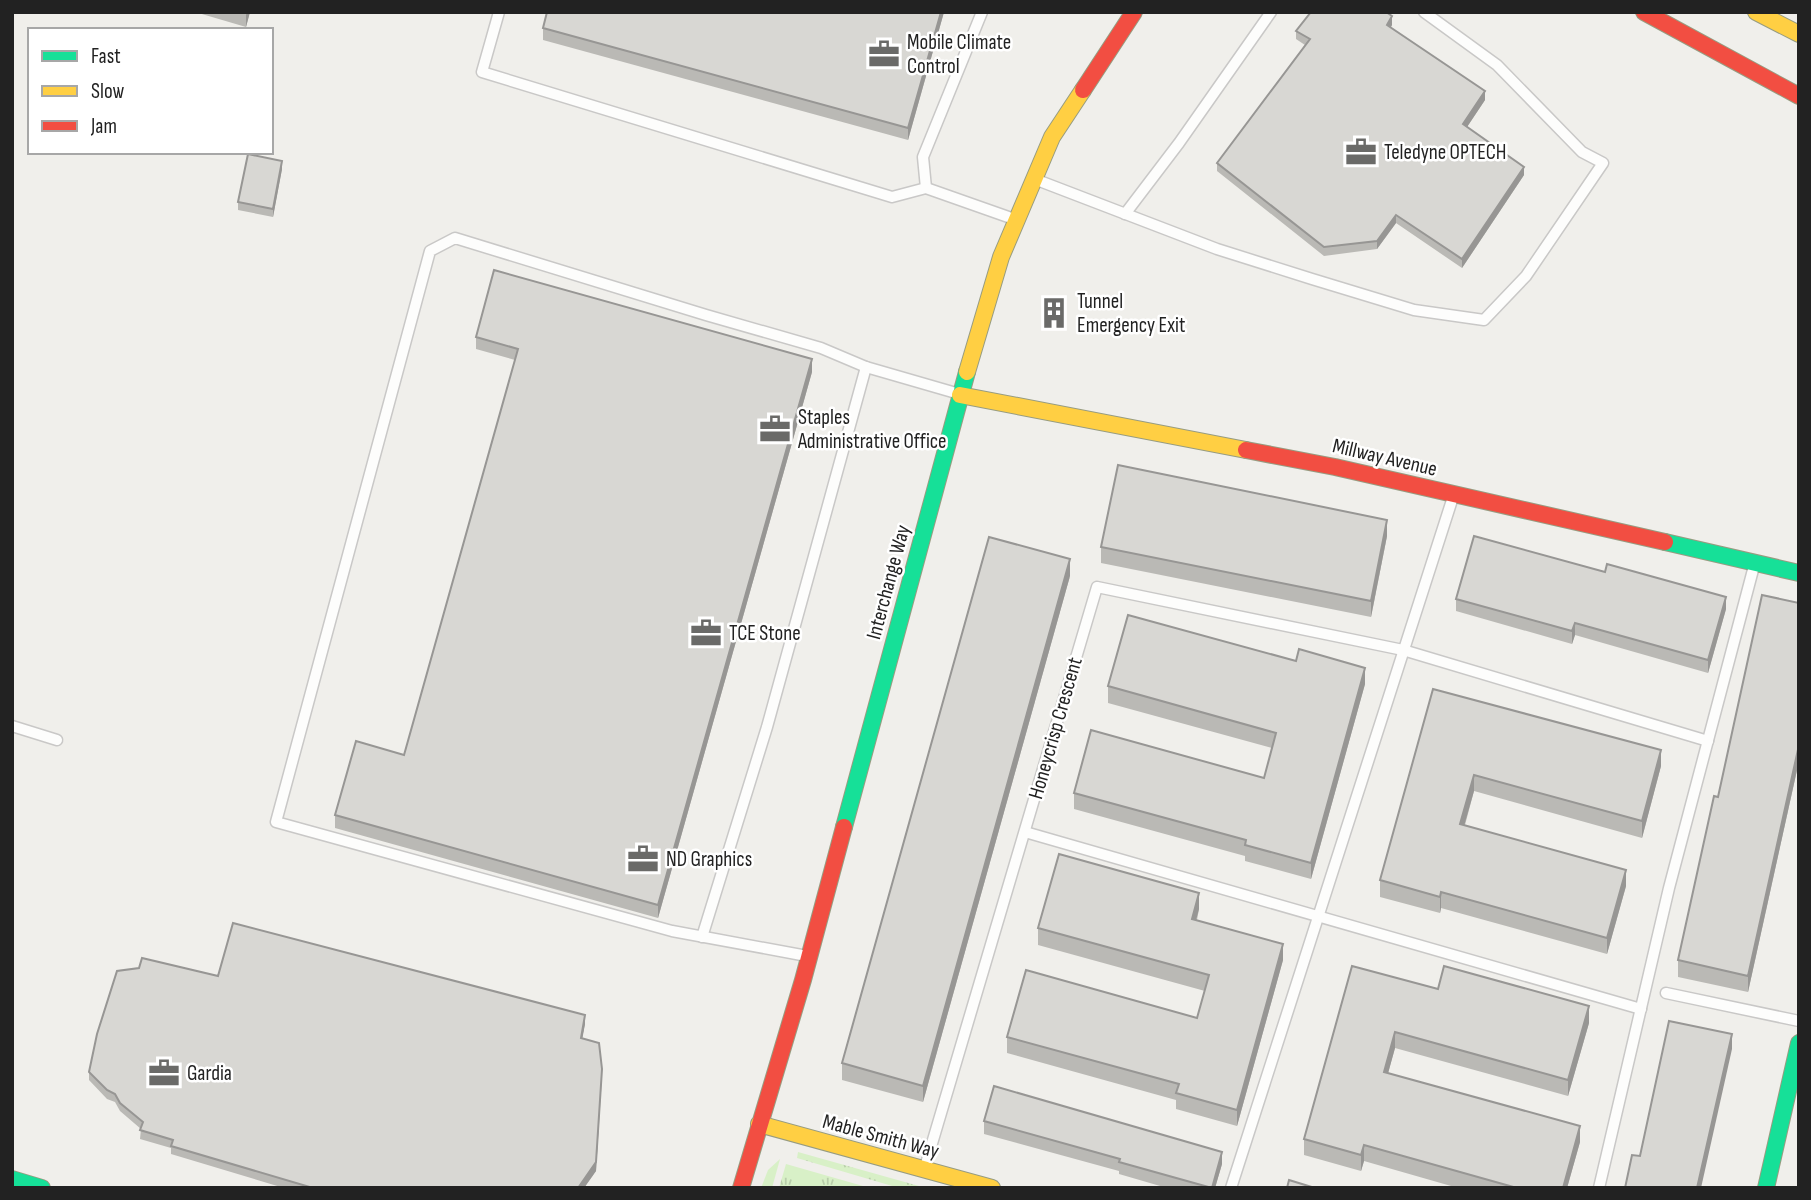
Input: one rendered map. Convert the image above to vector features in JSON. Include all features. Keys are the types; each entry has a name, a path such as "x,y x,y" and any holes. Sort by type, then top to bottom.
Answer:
{"street":[{"name":"Interchange Way","path":"741,1188 809,956 960,395 1002,257 1052,137 1134,12"},
{"path":"1644,12 1799,96"},
{"path":"1756,12 1799,34"},
{"name":"Millway Avenue","path":"960,395 1335,467 1799,573"},
{"path":"1766,1188 1799,1043"},
{"name":"Mable Smith Way","path":"759,1124 992,1188"},
{"path":"12,1179 42,1188"}],"lane":[{"path":"499,12 482,72 892,198 926,188 1017,219"},
{"path":"926,188 923,157 982,12"},
{"path":"1125,214 1179,144 1271,12"},
{"path":"1034,179 1217,249 1414,310 1484,320 1526,276 1604,163 1582,152 1497,65 1424,12"},
{"path":"809,956 673,932 276,822 430,251 454,238 821,348 866,367 960,395"},
{"path":"702,937 767,727 866,367"},
{"path":"1231,1188 1454,494"},
{"path":"1598,1188 1708,741 1755,563"},
{"name":"Honeycrisp Crescent","path":"924,1169 1097,587 1403,650"},
{"path":"1403,650 1708,741"},
{"path":"12,726 57,740"},
{"path":"1025,832 1641,1009"},
{"path":"1666,993 1799,1021"}],"green space":[{"path":"798,1152 926,1188 899,1188 797,1158"},
{"path":"780,1159 772,1188 761,1188 768,1170"},
{"path":"786,1164 870,1188 779,1188"}],"building":[{"path":"547,12 941,12 908,128 543,28"},
{"name":"Teledyne OPTECH","path":"1311,12 1386,12 1392,16 1387,25 1485,91 1463,124 1524,167 1462,259 1396,215 1377,241 1324,247 1217,163 1310,39 1296,31"},
{"path":"248,154 282,161 273,209 238,202"},
{"path":"494,270 812,359 658,905 335,815 356,741 404,755 518,349 476,337"},
{"path":"1118,465 1387,520 1371,601 1101,547"},
{"path":"1474,536 1605,572 1607,564 1726,597 1708,660 1575,623 1572,631 1456,599"},
{"path":"989,537 1070,559 923,1086 842,1063"},
{"path":"1762,595 1799,603 1799,745 1748,976 1678,960 1714,796 1718,797"},
{"path":"1128,615 1296,661 1299,649 1365,668 1311,863 1245,845 1246,840 1074,793 1091,730 1264,778 1276,733 1108,686"},
{"path":"1433,689 1661,750 1642,821 1474,775 1460,824 1626,870 1607,938 1441,892 1440,897 1380,880"},
{"path":"1059,854 1199,893 1192,919 1283,944 1237,1110 1176,1093 1179,1084 1007,1037 1026,970 1197,1018 1209,975 1038,928"},
{"path":"233,923 585,1015 581,1038 599,1043 602,1069 596,1162 578,1188 313,1188 171,1146 173,1140 140,1130 143,1122 89,1072 97,1034 117,971 139,968 142,958 218,976"},
{"path":"1352,966 1438,989 1444,966 1589,1006 1568,1080 1395,1032 1384,1072 1580,1126 1563,1188 1517,1188 1364,1145 1361,1155 1304,1139"},
{"path":"1669,1021 1732,1034 1697,1188 1625,1188 1632,1155 1640,1156"},
{"path":"994,1086 1222,1152 1212,1188 984,1121"},
{"path":"1289,1180 1315,1188 1287,1188"}],"traffic: fast":[{"path":"844,827 967,372"},
{"path":"1665,542 1799,573"},
{"path":"1766,1188 1799,1043"},
{"path":"12,1179 42,1188"}],"traffic: slow":[{"path":"1756,12 1799,34"},
{"path":"967,372 1001,257 1052,137 1083,90"},
{"path":"960,395 1246,450"},
{"path":"759,1124 992,1188"}],"traffic: jam":[{"path":"1083,90 1134,12"},
{"path":"1644,12 1799,96"},
{"path":"1246,450 1335,467 1665,542"},
{"path":"741,1188 803,980 844,827"}],"place":[{"name":"Mobile Climate Control","path":"884,54"},
{"name":"Teledyne OPTECH","path":"1361,152"},
{"name":"Tunnel Emergency Exit","path":"1054,313"},
{"name":"Staples Administrative Office","path":"775,429"},
{"name":"TCE Stone","path":"706,633"},
{"name":"ND Graphics","path":"643,859"},
{"name":"Gardia","path":"164,1073"}]}
